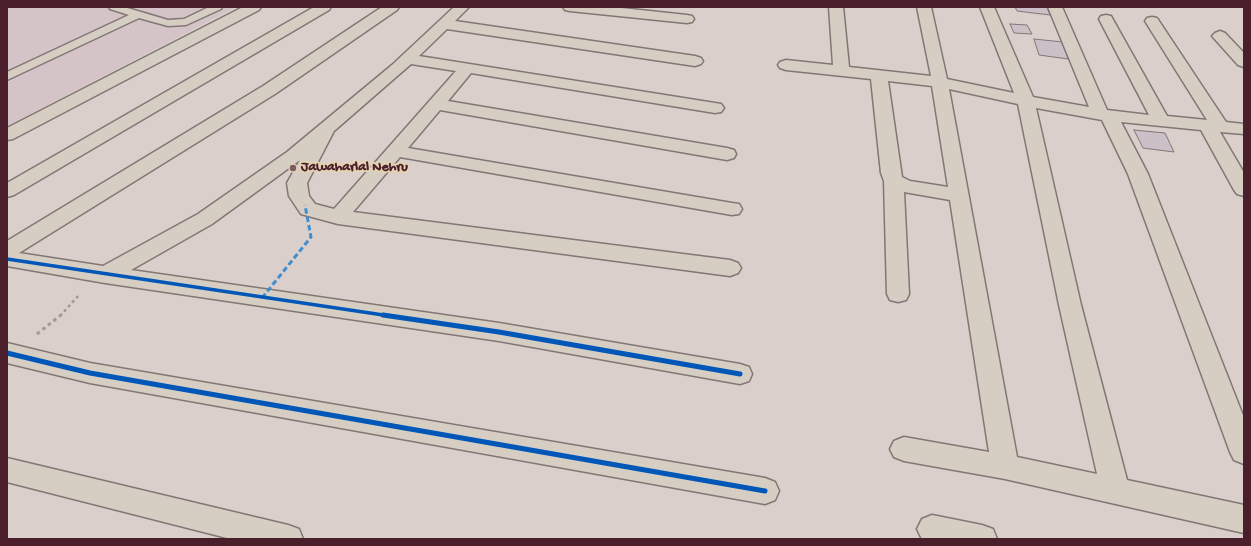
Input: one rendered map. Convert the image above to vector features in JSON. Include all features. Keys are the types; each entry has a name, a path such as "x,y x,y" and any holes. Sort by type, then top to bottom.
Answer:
{"street":[{"path":"7,135 254,7"},
{"path":"7,191 324,7"},
{"path":"7,251 269,90 392,7"},
{"path":"102,274 205,219 294,156 408,58 462,7"},
{"path":"570,7 687,19"},
{"path":"836,7 840,71"},
{"path":"924,7 940,82 1005,467"},
{"path":"987,7 1026,101 1070,305 1115,490"},
{"path":"1055,7 1105,115 1138,174 1244,452"},
{"path":"1106,19 1161,121"},
{"path":"1152,21 1213,126 1244,190"},
{"path":"444,24 695,61"},
{"path":"1220,36 1244,62"},
{"path":"408,58 715,108"},
{"path":"786,65 940,82 1026,101 1105,115 1244,129"},
{"path":"338,217 468,68"},
{"path":"879,75 891,173 894,181 898,294"},
{"path":"436,104 727,154"},
{"path":"327,128 297,182 299,196 308,209 338,217 730,268"},
{"path":"395,151 732,209"},
{"path":"894,181 905,186 959,194"},
{"path":"7,259 499,332 740,374"},
{"path":"9,353 90,373 765,491"},
{"path":"904,449 1005,467 1244,519"},
{"path":"7,470 288,539"},
{"path":"932,529 982,539"}],"lane":[{"path":"114,7 168,23 186,22 217,7"},
{"path":"7,76 138,15"}],"path":[{"path":"9,353 63,314 102,274"}],"shaded area":[{"path":"7,7 236,7 7,126"}],"building":[{"path":"1015,7 1047,7 1050,15 1017,11"},
{"path":"1010,24 1027,25 1032,34 1014,33"},
{"path":"1034,39 1063,42 1068,59 1039,55"},
{"path":"1134,130 1165,133 1174,152 1143,148"}],"marked path":[{"path":"262,298 311,237 305,205"}],"cycle path":[{"path":"7,259 227,293 499,332 740,374"},
{"path":"7,353 90,373 765,491"}],"place":[{"name":"Jawaharlal Nehru","path":"293,168"}]}
